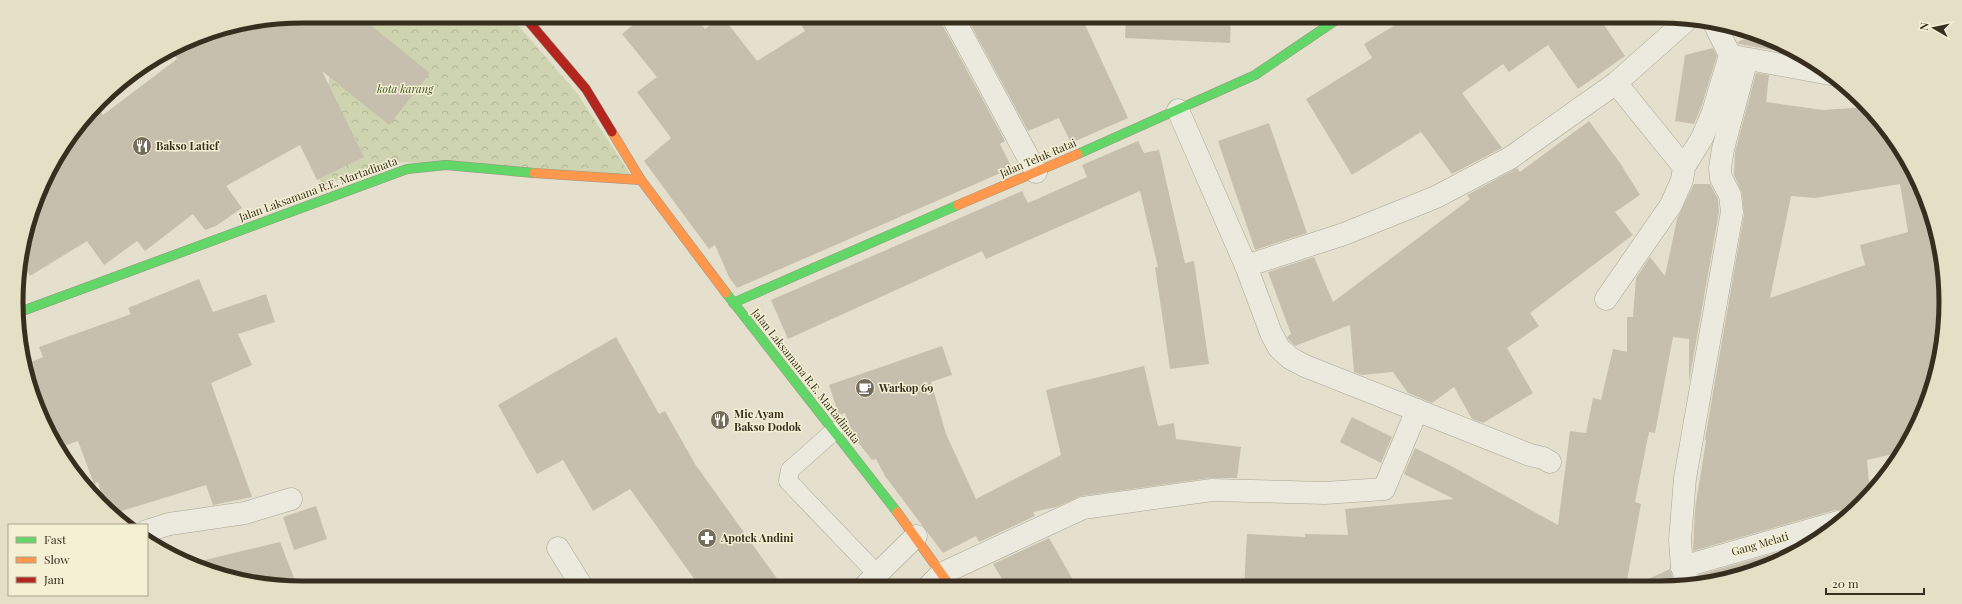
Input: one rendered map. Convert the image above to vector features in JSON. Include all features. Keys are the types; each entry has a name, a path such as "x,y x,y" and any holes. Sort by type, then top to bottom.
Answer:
{"street":[{"name":"Jalan Laksamana R.E. Martadinata","path":"530,23 586,89 640,180 733,303 916,536 939,581"},
{"path":"956,23 1036,172"},
{"name":"Jalan Teluk Ratai","path":"733,303 1178,110 1255,75 1332,23"},
{"path":"1246,266 1344,234 1436,197 1510,158 1616,83 1682,24"},
{"path":"1686,576 1680,540 1685,478 1732,212 1730,195 1721,178 1720,168 1738,57 1719,29"},
{"path":"1738,57 1817,72"},
{"path":"1606,299 1671,205 1682,180 1684,167 1702,138 1738,57"},
{"path":"1616,83 1684,167"},
{"path":"1178,110 1246,266 1271,333 1279,348 1290,358 1305,366 1550,462"},
{"name":"Jalan Laksamana R.E. Martadinata","path":"23,311 407,169 446,165 571,177 640,180"},
{"path":"944,581 1083,508 1212,490 1325,492 1384,489 1417,410"},
{"path":"148,531 169,524 245,513 291,499"},
{"name":"Gang Melati","path":"1686,576 1825,527"},
{"path":"871,581 916,536"},
{"path":"558,548 579,581"}],"lane":[{"path":"834,431 790,470 788,480 871,581"}],"green space":[{"name":"kota karang","path":"334,23 516,23 577,93 632,177 404,162 367,170 319,187"}],"building":[{"path":"302,23 368,23 430,73 389,125 322,71 364,157 317,180 300,145 226,186 242,208 216,226 205,230 193,214 145,251 137,241 104,265 87,241 30,276 25,266 28,248 38,212 44,195 60,162 70,147 100,110 103,115 177,59 174,54 195,44 248,28 266,25"},
{"path":"635,23 700,23 705,29 713,23 727,23 757,61 805,31 801,25 804,23 942,23 1005,141 1000,144 1012,168 737,288 729,277 715,245 709,249 644,161 671,138 637,92 657,77 622,34"},
{"path":"970,23 1084,23 1128,118 1071,143 1059,118 1028,131"},
{"path":"1126,23 1231,23 1230,43 1125,38"},
{"path":"1398,23 1603,23 1625,56 1578,89 1548,45 1509,72 1503,64 1462,93 1502,148 1452,174 1421,132 1352,175 1306,99 1372,58 1364,44"},
{"path":"1744,36 1767,44 1772,47 1772,50 1739,44 1737,42 1745,39"},
{"path":"1713,48 1717,56 1701,108 1694,124 1675,121 1685,55"},
{"path":"1756,73 1769,75 1766,102 1823,110 1860,108 1881,132 1902,163 1918,195 1924,212 1934,248 1937,266 1939,302 1937,338 1934,356 1924,392 1918,409 1902,442 1894,454 1867,460 1869,487 1844,512 1841,510 1835,510 1693,551 1695,509 1706,441 1705,439 1744,214 1742,193 1734,175 1735,152","holes":["1900,184 1908,232 1860,245 1865,265 1770,298 1791,196 1815,198"]},
{"path":"1589,121 1620,163 1640,195 1615,212 1633,235 1530,313 1539,326 1507,348 1533,393 1483,423 1472,419 1454,387 1432,403 1408,393 1393,372 1362,375 1354,372 1350,325 1295,346 1289,340 1287,337 1291,334 1268,272 1314,257 1333,302 1470,199 1467,195 1517,168 1520,172"},
{"path":"1269,123 1307,233 1255,250 1218,141"},
{"path":"1138,141 1144,153 1159,150 1185,263 1194,261 1209,364 1170,369 1155,267 1158,267 1140,191 986,259 982,251 788,339 771,300 1022,191 1028,203 1087,177 1082,165"},
{"path":"1694,184 1710,184 1718,199 1719,212 1689,382 1689,339 1673,337 1655,433 1649,432 1635,502 1641,504 1627,581 1244,581 1247,534 1305,537 1305,534 1348,535 1345,509 1454,499 1404,474 1415,448 1455,468 1558,525 1570,431 1586,433 1593,398 1601,400 1613,349 1627,352 1627,317 1633,317 1636,278 1650,257 1665,276 1677,219"},
{"path":"199,279 213,312 266,294 275,322 238,334 252,365 211,383 252,497 213,505 206,485 118,512 102,496 98,482 94,484 78,441 63,446 60,442 44,409 30,363 43,357 39,347 131,314 128,308"},
{"path":"616,337 659,414 665,411 695,464 779,581 696,581 630,489 593,511 563,460 537,474 498,405"},
{"path":"942,346 952,375 931,382 946,434 976,499 1061,455 1046,390 1144,366 1158,426 1174,423 1176,439 1241,447 1237,478 1210,478 1081,496 1056,507 1033,512 1035,516 979,542 976,536 943,553 885,476 876,459 872,460 854,437 845,413 839,415 829,385"},
{"path":"1352,417 1392,437 1381,463 1340,442"},
{"path":"316,506 327,539 294,550 283,517"},
{"path":"1049,538 1074,581 1003,581 993,564"},
{"path":"280,542 295,581 266,579 248,576 199,561"},
{"path":"1789,549 1767,560 1750,566 1714,576 1699,578 1698,575"},
{"path":"1670,569 1674,580 1660,581 1644,581"}],"traffic: fast":[{"path":"1078,154 1255,75 1332,23"},
{"path":"23,311 407,169 446,165 534,173"},
{"path":"733,303 958,205"},
{"path":"726,293 897,512"}],"traffic: slow":[{"path":"612,132 641,180 726,293"},
{"path":"958,205 1078,154"},
{"path":"534,173 641,180"},
{"path":"897,512 947,581"}],"traffic: jam":[{"path":"530,23 586,89 612,132"}],"place":[{"name":"Bakso Latief","path":"142,146"},
{"name":"Warkop 69","path":"865,388"},
{"name":"Mie Ayam Bakso Dodok","path":"720,420"},
{"name":"Apotek Andini","path":"707,538"}]}
